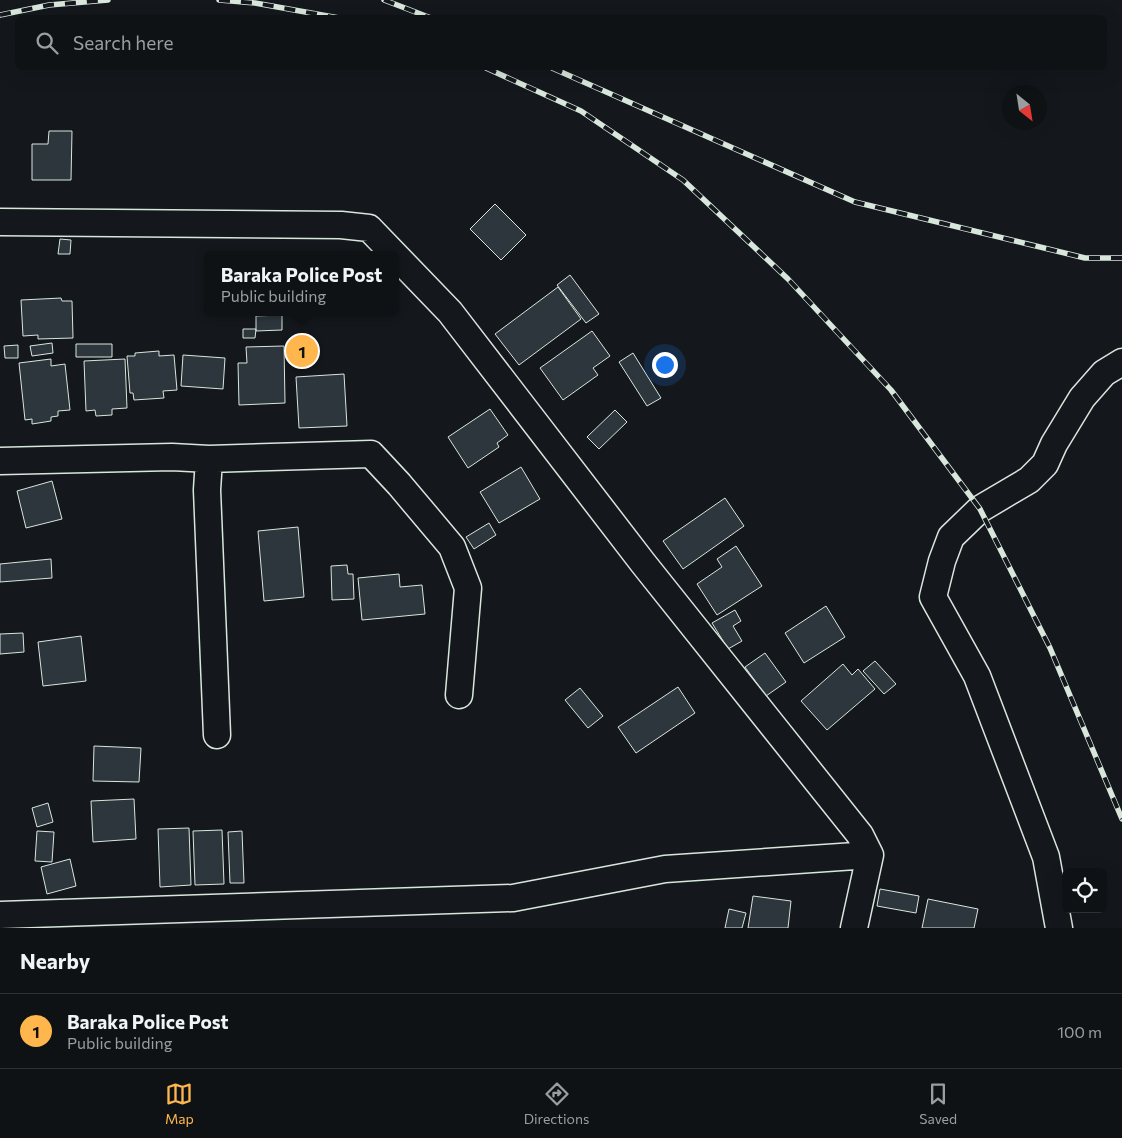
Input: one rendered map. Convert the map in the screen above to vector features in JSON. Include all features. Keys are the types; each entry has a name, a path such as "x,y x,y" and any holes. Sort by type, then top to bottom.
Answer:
{"street":[{"path":"0,222 341,225 369,228 391,251"},
{"path":"399,259 450,312 643,563 860,835 870,855 854,928"},
{"path":"1060,928 1046,856 978,676 934,597 942,561 951,537 980,509 1029,480 1045,464 1054,444 1082,398 1104,373 1122,362"},
{"path":"0,461 172,457 208,459 371,454 452,547 468,588 459,695"},
{"path":"208,459 207,490 217,735"},
{"path":"0,915 513,898 665,868 870,855"}],"building":[{"path":"49,131 72,131 71,180 32,180 32,144 48,144"},
{"path":"495,204 526,235 501,260 470,229"},
{"path":"60,239 71,240 70,254 58,254"},
{"path":"570,275 599,314 586,323 557,285"},
{"path":"558,287 581,319 519,365 495,334"},
{"path":"61,298 62,301 72,301 73,338 38,339 38,335 23,336 21,300"},
{"path":"256,316 282,316 282,330 256,331"},
{"path":"243,329 256,329 255,338 243,338"},
{"path":"592,331 610,356 593,368 598,375 563,400 540,368"},
{"path":"52,343 53,353 32,356 30,346"},
{"path":"76,344 112,344 112,357 76,357"},
{"path":"18,345 18,358 5,358 4,346"},
{"path":"284,346 285,403 239,405 238,363 247,363 246,347"},
{"path":"159,351 159,356 174,355 177,390 163,391 164,398 134,400 133,393 130,393 127,356 135,356 135,353"},
{"path":"633,353 661,398 647,406 619,362"},
{"path":"183,355 225,358 223,389 181,386"},
{"path":"51,359 51,366 65,364 70,410 58,411 58,416 51,417 51,421 32,424 32,419 25,420 19,363"},
{"path":"125,359 127,408 112,409 112,415 96,416 95,410 86,411 84,361"},
{"path":"344,374 347,426 299,428 296,377"},
{"path":"490,409 508,435 497,443 499,447 468,468 448,437"},
{"path":"615,410 627,422 599,449 587,437"},
{"path":"521,467 540,499 499,523 480,492"},
{"path":"52,481 62,519 26,528 17,491"},
{"path":"725,498 744,526 683,569 663,541"},
{"path":"489,523 496,535 474,549 466,537"},
{"path":"298,527 304,597 264,601 258,531"},
{"path":"736,546 762,586 717,615 697,584 722,567 717,559"},
{"path":"51,559 52,578 0,582 0,564"},
{"path":"347,565 348,574 353,574 354,599 332,600 331,566"},
{"path":"399,574 400,587 422,585 425,614 362,620 358,578"},
{"path":"826,606 845,637 804,663 785,633"},
{"path":"735,610 741,621 733,626 742,641 728,649 712,623"},
{"path":"23,633 24,652 0,654 0,634"},
{"path":"81,636 86,681 43,686 38,642"},
{"path":"765,653 786,682 766,696 745,667"},
{"path":"875,661 896,684 884,694 863,671"},
{"path":"843,664 852,675 858,669 875,689 827,730 801,701"},
{"path":"678,687 695,713 636,753 618,727"},
{"path":"580,688 603,716 588,728 565,700"},
{"path":"94,746 141,748 139,782 93,781"},
{"path":"134,799 136,839 93,842 91,801"},
{"path":"48,803 53,822 37,827 32,808"},
{"path":"189,828 191,885 160,887 158,829"},
{"path":"222,830 224,884 195,885 193,831"},
{"path":"37,831 54,832 52,862 35,861"},
{"path":"242,831 244,883 230,883 228,832"},
{"path":"70,859 76,886 47,894 41,867"},
{"path":"880,889 919,896 916,913 877,906"},
{"path":"753,896 791,901 788,928 748,928"},
{"path":"928,899 978,909 974,928 922,928"},
{"path":"729,909 746,913 742,928 725,928"}],"railway":[{"path":"0,15 49,5 108,0"},
{"path":"219,0 255,3 322,15"},
{"path":"384,0 423,15"},
{"path":"490,70 581,111 683,180 788,279 891,390 980,509 1050,648 1122,819"},
{"path":"557,70 855,202 1085,258 1122,258"}],"place":[{"name":"Baraka Police Post","path":"302,351"}]}
